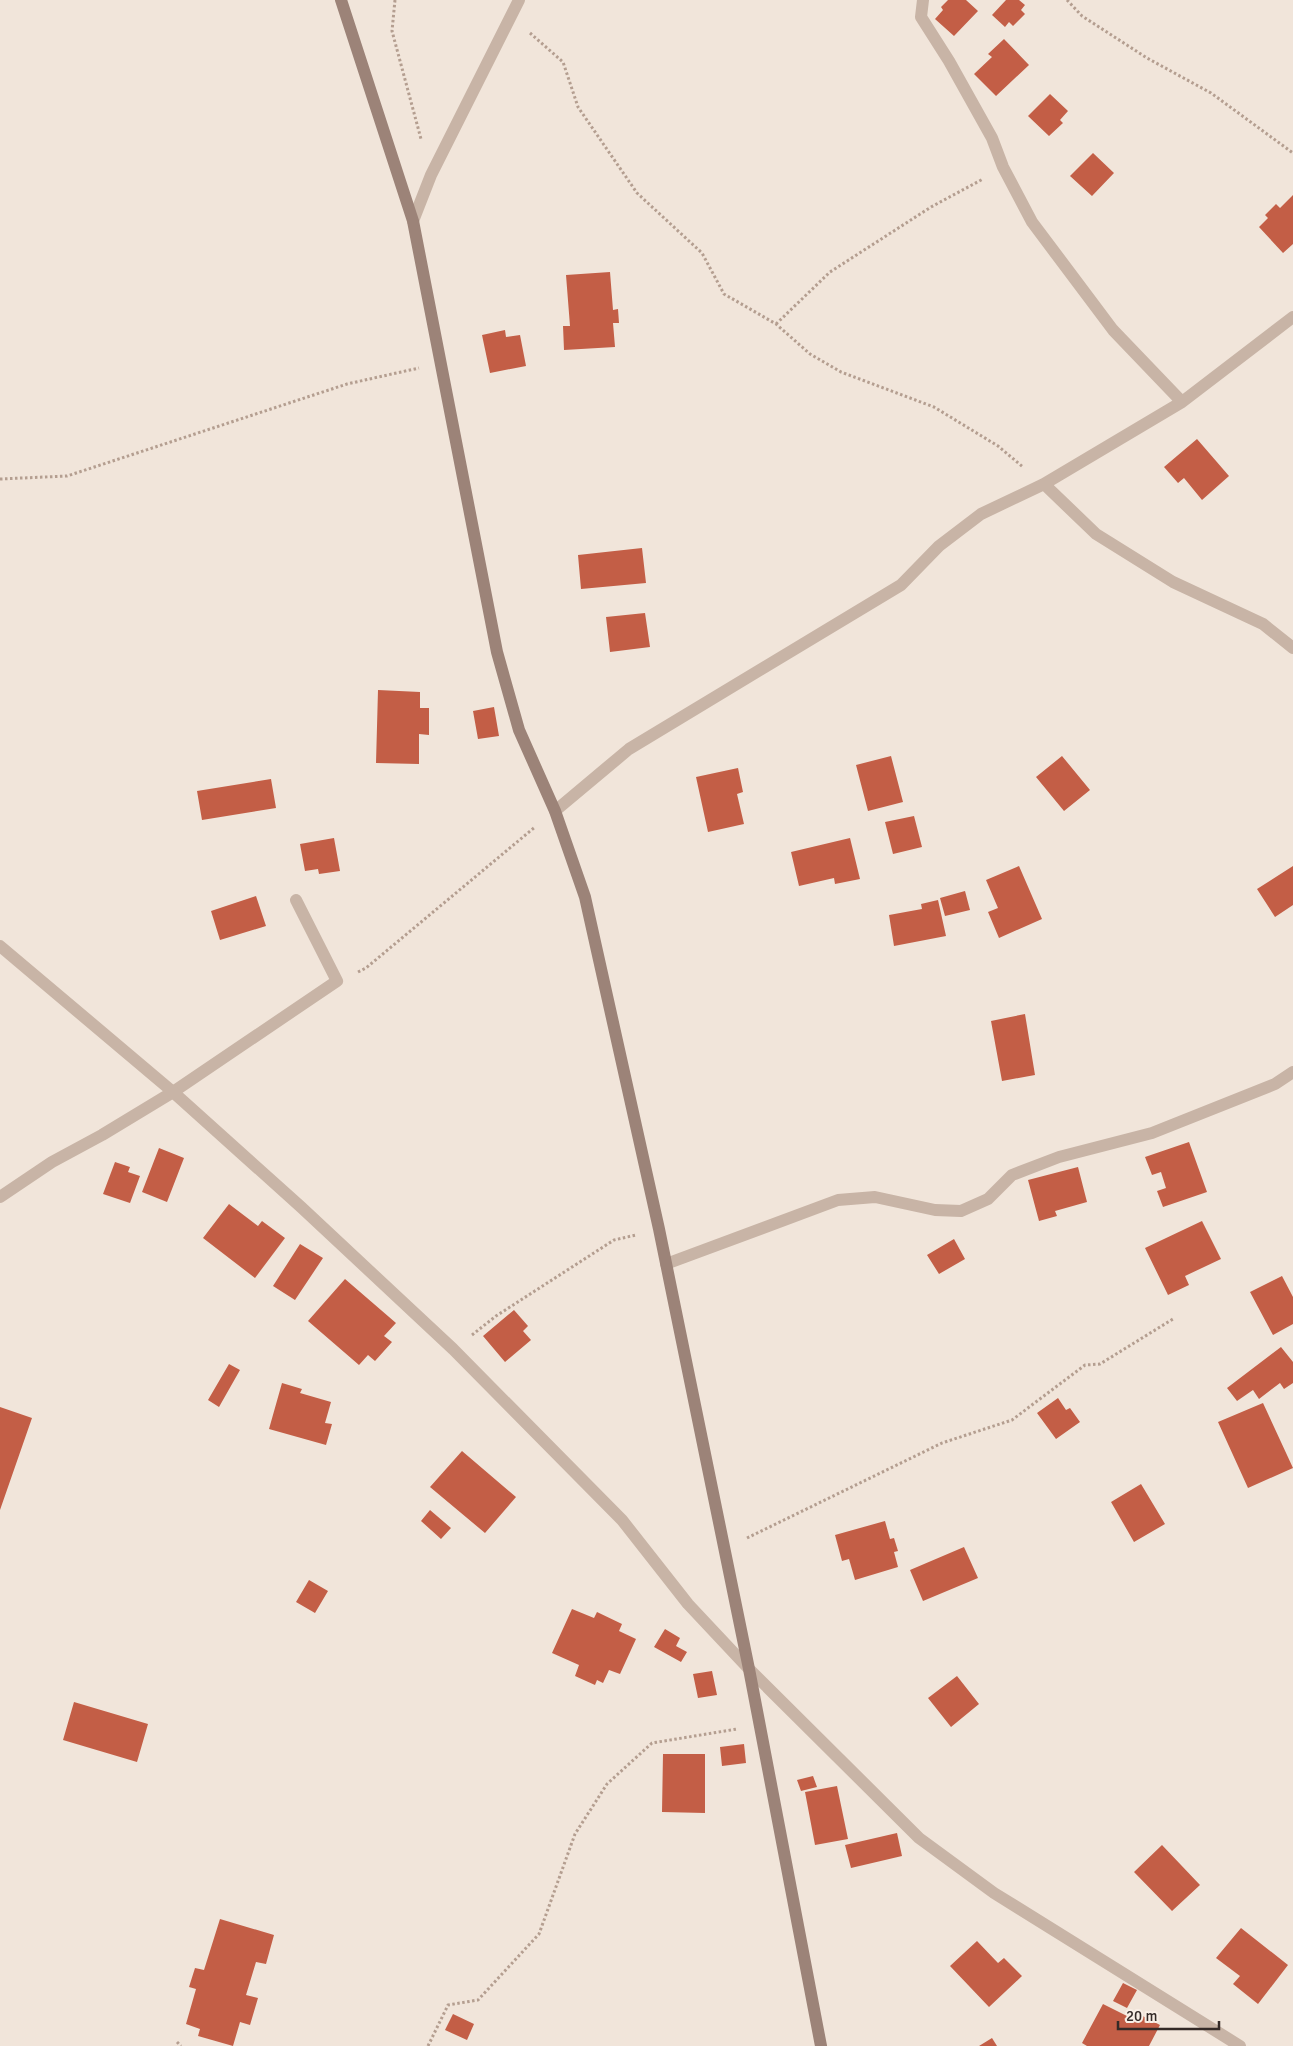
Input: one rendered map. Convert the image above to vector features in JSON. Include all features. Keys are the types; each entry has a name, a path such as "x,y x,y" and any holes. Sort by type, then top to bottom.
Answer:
{"street":[{"path":"341,0 413,221 497,652 519,730 555,811 585,897 659,1229 749,1668 821,2046"},
{"path":"413,221 431,176 519,0"},
{"path":"923,0 921,17 950,61 992,138 1003,167 1032,222 1113,330 1182,402"},
{"path":"555,811 629,749 901,585 939,546 981,514 1044,484 1182,402 1293,318"},
{"path":"1044,484 1096,534 1173,582 1262,624 1293,648"},
{"path":"0,1197 52,1162 102,1135 173,1092 337,981 296,900"},
{"path":"0,946 173,1092 301,1207 453,1349 622,1520 688,1604 749,1668 919,1838 994,1893 1240,2046"},
{"path":"666,1264 838,1200 875,1198 935,1210 961,1210 988,1199 1012,1175 1059,1157 1152,1133 1275,1084 1293,1072"}],"path":[{"path":"395,0 392,31 431,176"},
{"path":"1067,0 1082,16 1147,58 1210,93 1293,153"},
{"path":"511,16 563,62 578,107 637,194 702,253 724,294 776,324 810,354 841,372 934,408 998,446 1044,484"},
{"path":"776,324 830,272 932,207 976,184 1003,167"},
{"path":"0,479 67,476 346,384 442,363"},
{"path":"337,981 366,968 555,811"},
{"path":"453,1349 496,1316 614,1240 659,1229"},
{"path":"724,1550 942,1443 1012,1420 1085,1365 1100,1364 1173,1319"},
{"path":"428,2046 448,2005 478,2000 539,1934 576,1834 607,1784 652,1742 760,1726"},
{"path":"177,2042 181,2046"}],"building":[{"path":"948,0 966,0 978,11 954,36 935,19 943,10 941,7"},
{"path":"1006,0 1019,0 1025,5 1021,10 1025,14 1013,26 1009,22 1005,27 992,15"},
{"path":"1004,39 1029,65 996,96 974,74 992,57 988,54"},
{"path":"1050,94 1068,111 1060,120 1063,123 1049,136 1028,116"},
{"path":"1093,153 1114,173 1092,196 1070,176"},
{"path":"1293,195 1293,244 1283,253 1259,227 1268,218 1265,215 1276,204 1280,208"},
{"path":"610,272 613,310 618,309 619,323 613,323 615,347 564,350 563,326 570,326 566,275"},
{"path":"505,330 506,337 520,335 526,366 490,373 482,335"},
{"path":"1197,439 1229,476 1202,500 1184,478 1178,483 1164,467"},
{"path":"642,548 646,583 581,589 578,555"},
{"path":"645,613 650,647 610,652 606,617"},
{"path":"378,690 420,692 420,708 429,708 429,735 419,734 419,764 376,763"},
{"path":"494,707 499,736 478,739 473,711"},
{"path":"891,756 903,802 868,811 856,765"},
{"path":"1062,756 1090,790 1064,811 1036,777"},
{"path":"738,768 743,792 737,794 744,824 708,832 696,777"},
{"path":"271,779 276,808 202,820 197,791"},
{"path":"914,816 922,847 893,854 885,822"},
{"path":"334,838 340,871 319,874 318,869 305,871 300,844"},
{"path":"850,838 860,879 835,884 834,878 799,886 791,852"},
{"path":"1019,866 1042,919 999,938 988,912 998,908 986,880"},
{"path":"1293,866 1293,905 1275,917 1257,889"},
{"path":"965,891 970,910 945,916 940,898"},
{"path":"256,896 266,926 220,940 211,911"},
{"path":"938,900 946,936 894,946 889,915 922,909 921,904"},
{"path":"1025,1014 1035,1075 1002,1081 991,1021"},
{"path":"1189,1142 1207,1192 1163,1207 1157,1191 1166,1188 1161,1172 1152,1175 1145,1157"},
{"path":"159,1148 184,1158 167,1202 142,1192"},
{"path":"115,1162 130,1167 128,1172 140,1176 130,1203 103,1194"},
{"path":"1078,1167 1087,1202 1055,1211 1057,1216 1039,1221 1028,1180"},
{"path":"229,1204 258,1226 262,1221 285,1238 255,1278 203,1238"},
{"path":"1202,1221 1221,1259 1185,1276 1189,1285 1168,1295 1145,1248"},
{"path":"954,1239 965,1259 939,1274 927,1255"},
{"path":"300,1244 323,1258 295,1300 273,1286"},
{"path":"1282,1276 1293,1297 1293,1324 1273,1335 1250,1292"},
{"path":"345,1279 396,1323 384,1336 392,1342 375,1361 368,1355 359,1365 308,1321"},
{"path":"514,1310 528,1326 523,1331 531,1340 505,1362 483,1336"},
{"path":"1281,1347 1293,1362 1293,1383 1284,1389 1280,1383 1259,1399 1253,1390 1237,1401 1227,1388"},
{"path":"229,1364 240,1370 219,1407 208,1400"},
{"path":"282,1383 302,1389 300,1393 331,1402 325,1423 332,1424 326,1445 269,1429"},
{"path":"1058,1398 1066,1410 1070,1408 1080,1422 1056,1439 1037,1413"},
{"path":"1263,1403 1293,1468 1248,1488 1218,1422"},
{"path":"0,1407 32,1418 0,1510"},
{"path":"462,1451 516,1497 485,1533 430,1487"},
{"path":"1141,1484 1165,1524 1134,1542 1111,1502"},
{"path":"430,1510 451,1528 441,1539 421,1521"},
{"path":"885,1521 890,1539 894,1538 898,1551 894,1552 898,1567 855,1580 849,1559 842,1561 835,1535"},
{"path":"964,1547 978,1578 923,1601 910,1570"},
{"path":"309,1580 328,1591 315,1613 296,1602"},
{"path":"572,1609 594,1618 597,1612 622,1624 619,1631 636,1639 620,1674 609,1670 603,1683 597,1680 595,1685 575,1676 579,1665 552,1653"},
{"path":"665,1629 680,1638 676,1646 687,1652 681,1662 654,1647"},
{"path":"712,1671 717,1695 698,1698 693,1674"},
{"path":"957,1676 979,1704 951,1727 928,1698"},
{"path":"74,1702 148,1724 137,1762 63,1740"},
{"path":"744,1744 746,1763 722,1766 720,1747"},
{"path":"663,1754 705,1754 705,1813 662,1812"},
{"path":"813,1776 817,1787 801,1791 797,1780"},
{"path":"837,1786 848,1839 815,1845 805,1792"},
{"path":"897,1833 902,1856 851,1868 845,1845"},
{"path":"1162,1845 1200,1885 1172,1911 1134,1872"},
{"path":"220,1919 274,1935 266,1964 256,1962 246,1995 258,1998 250,2025 240,2022 233,2046 198,2036 200,2029 186,2024 196,1989 189,1987 195,1968 204,1970"},
{"path":"1241,1928 1288,1965 1258,2004 1233,1984 1240,1976 1216,1958"},
{"path":"977,1941 998,1963 1004,1958 1022,1976 989,2007 950,1966"},
{"path":"1123,1983 1137,1990 1127,2008 1113,2001"},
{"path":"1103,2004 1129,2017 1133,2011 1160,2025 1149,2046 1087,2046 1082,2043"},
{"path":"453,2014 474,2024 467,2040 445,2030"},
{"path":"992,2038 997,2046 979,2046"}]}
